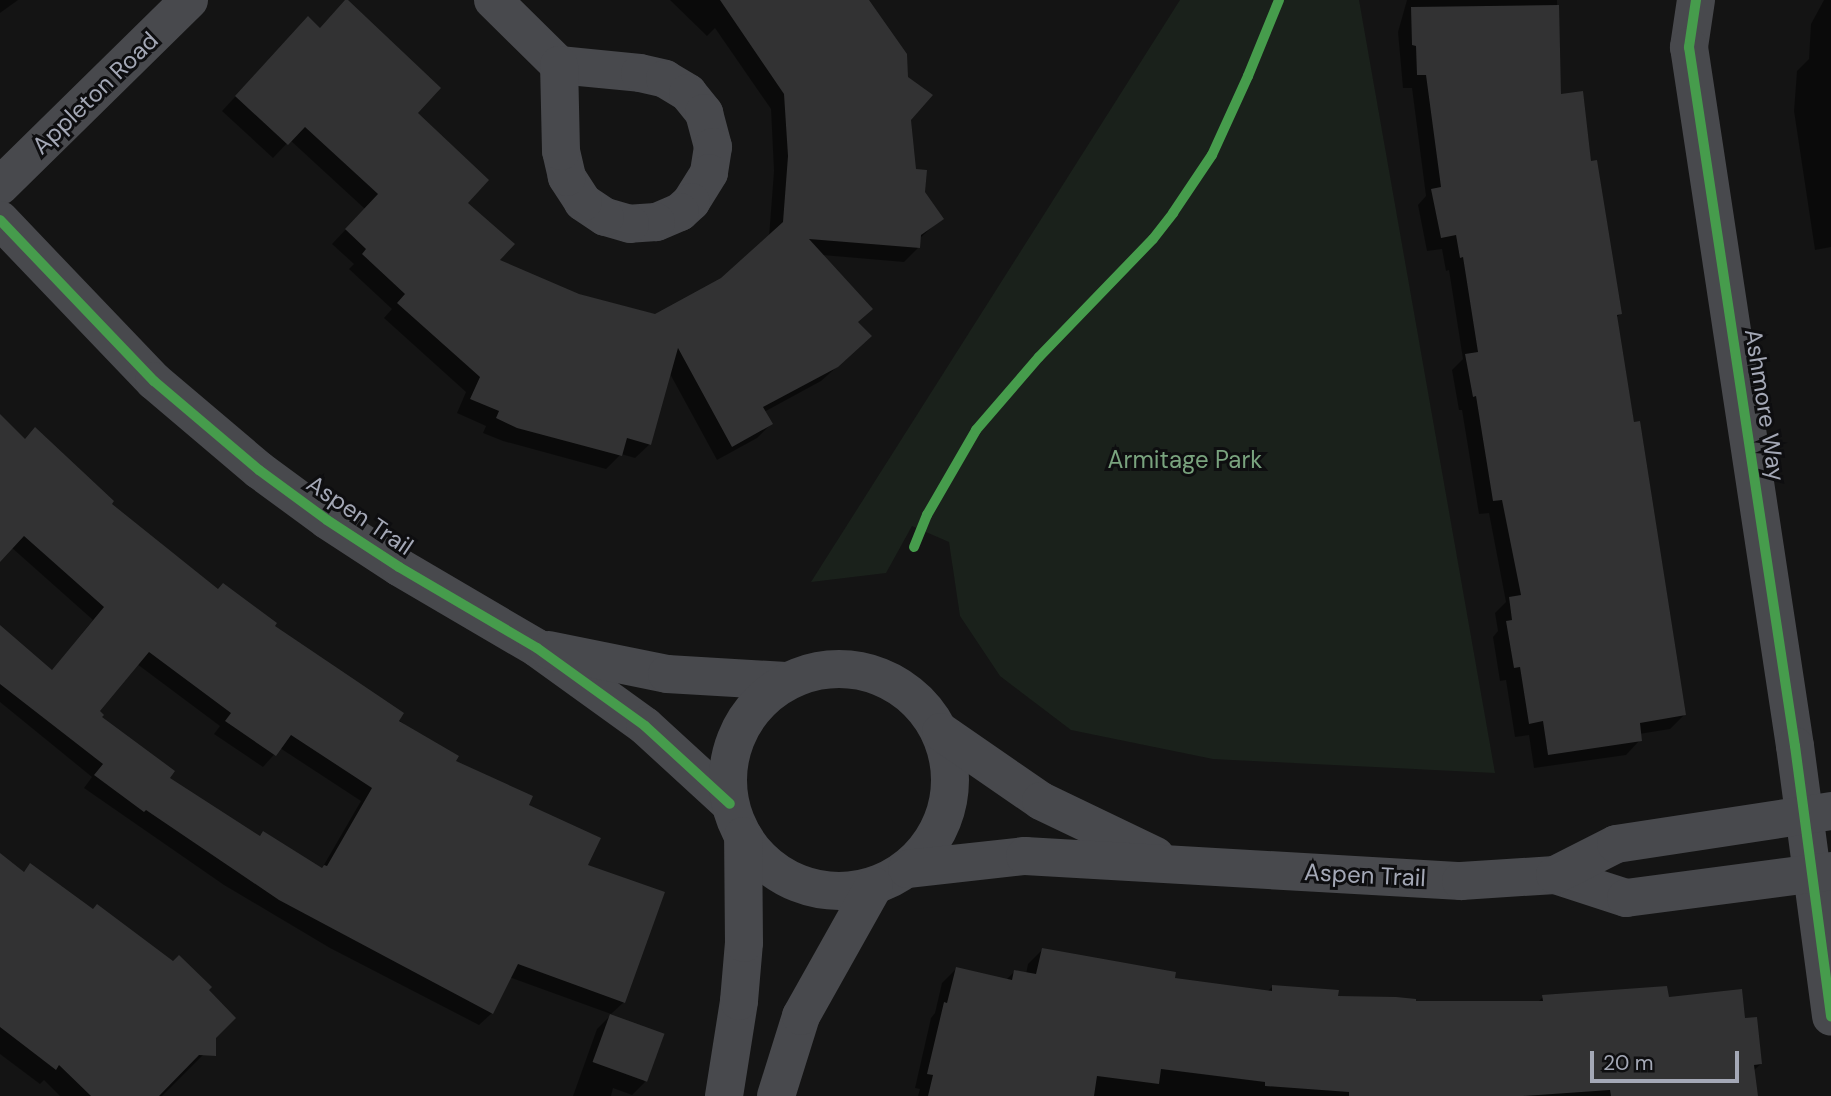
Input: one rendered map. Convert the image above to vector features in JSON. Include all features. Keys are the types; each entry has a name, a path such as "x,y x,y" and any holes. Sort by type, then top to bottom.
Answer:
{"street":[{"name":"Appleton Road","path":"0,186 189,0"},
{"path":"493,0 559,65 640,73 665,79 688,93 704,113 713,147 709,173 691,202 680,212 656,222 630,224 605,217 583,202 567,177 561,151 559,65"},
{"name":"Ashmore Way","path":"1696,0 1689,47 1791,718 1817,814 1831,1017"},
{"name":"Aspen Trail","path":"0,220 154,381 259,470 327,520 399,567 537,648 645,726 736,820 766,864 799,884 836,891 874,886 907,869 933,841 948,807 951,769 941,732"},
{"name":"Aspen Trail","path":"537,648 667,674 786,681"},
{"name":"Aspen Trail","path":"736,820 728,767 738,733 758,703 786,681 820,670 856,669 890,680 919,701 941,732 1041,801 1174,864"},
{"name":"Aspen Trail","path":"1555,875 1616,845 1817,814"},
{"path":"724,1096 739,1001 744,943 736,820"},
{"name":"Aspen Trail","path":"907,869 1025,856 1461,881 1555,875 1626,898 1821,873"},
{"path":"776,1096 802,1016 874,886"}],"green space":[{"name":"Armitage Park","path":"1180,0 1359,0 1495,773 1213,759 1071,730 1000,676 960,616 949,542 912,526 886,573 811,582"}],"building":[{"path":"345,0 441,88 418,113 489,180 468,203 515,244 500,260 579,294 655,314 721,278 783,222 788,156 784,94 720,0 869,0 907,54 908,77 933,95 911,120 916,169 927,170 925,192 944,219 921,235 920,248 809,239 873,309 858,322 872,336 838,367 763,407 773,424 732,447 678,348 651,445 627,438 622,456 517,428 496,418 499,411 470,399 480,377 397,303 405,294 362,254 366,249 345,229 378,194 305,127 288,145 235,96 308,16 320,28"},
{"path":"1559,5 1561,94 1583,91 1591,161 1597,160 1622,314 1617,315 1634,422 1640,421 1686,715 1640,723 1642,741 1548,755 1543,721 1529,724 1520,667 1514,668 1506,621 1512,620 1509,597 1521,595 1502,500 1493,501 1476,396 1473,397 1465,354 1478,352 1463,257 1460,258 1456,235 1441,238 1431,189 1441,187 1426,75 1417,75 1416,46 1412,45 1411,7"},
{"path":"0,414 25,439 35,427 114,501 112,504 218,589 223,583 277,623 275,626 404,713 399,721 459,756 456,761 533,796 529,805 601,838 588,865 665,892 625,1003 518,964 493,1014 279,900 146,810 144,812 94,775 103,764 0,684 0,625 52,670 104,607 24,536 0,562","holes":["149,652 231,713 225,721 276,756 291,735 372,788 327,866 322,868 263,831 260,836 170,778 175,771 102,717 104,715 100,711"]},
{"path":"0,853 24,872 30,863 93,909 97,904 173,961 179,955 212,987 209,990 236,1018 216,1038 216,1056 199,1055 159,1096 91,1096 59,1065 56,1070 0,1027"},
{"path":"1042,948 1176,972 1175,978 1272,991 1272,985 1339,990 1338,996 1396,997 1416,1001 1543,1001 1542,995 1667,986 1669,997 1742,989 1745,1018 1757,1017 1762,1064 1754,1065 1758,1096 1611,1096 1610,1090 1523,1096 1349,1096 1349,1092 1265,1086 1265,1082 1161,1069 1159,1084 1097,1076 1094,1096 928,1096 933,1075 927,1074 944,1002 947,1003 956,967 1012,980 1014,970 1036,974"},
{"path":"610,1014 665,1034 647,1082 593,1062"}],"cycle path":[{"path":"914,547 927,515 976,430 1039,357 1153,239 1212,155 1279,0"},
{"path":"1696,0 1689,47 1795,746 1831,1017"},
{"path":"0,220 154,381 259,470 327,520 399,567 537,648 645,726 730,804"}]}
